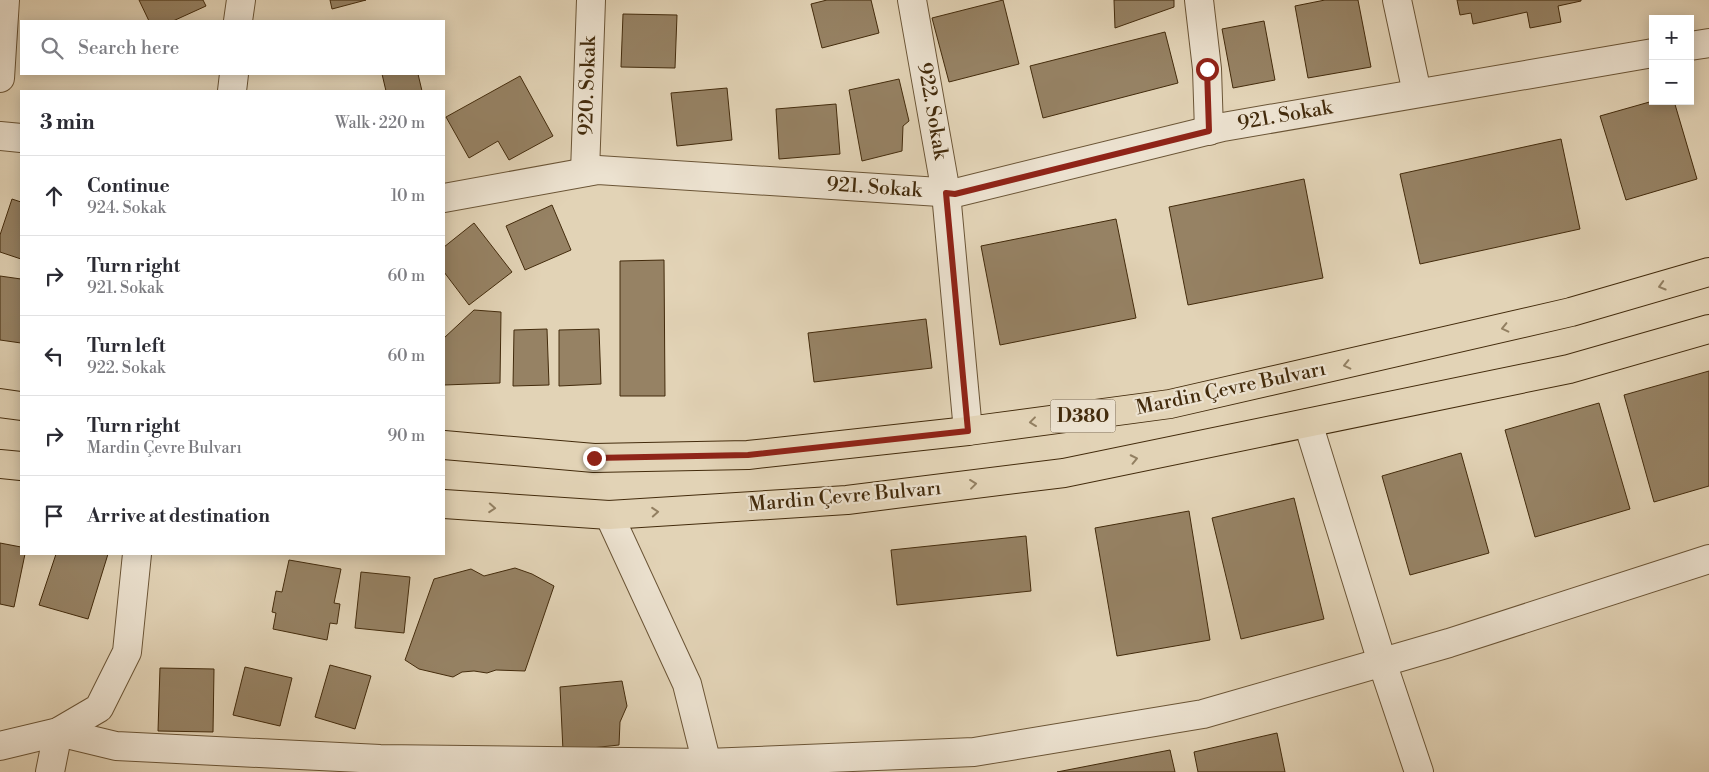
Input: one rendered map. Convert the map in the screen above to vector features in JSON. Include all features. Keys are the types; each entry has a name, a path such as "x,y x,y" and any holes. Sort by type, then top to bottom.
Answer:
{"main road":[{"name":"Mardin Çevre Bulvarı","path":"445,446 594,458 748,455 968,431 1170,404 1571,312 1709,272"},
{"name":"Mardin Çevre Bulvarı","path":"445,504 609,515 847,500 1064,473 1569,369 1709,328"},
{"path":"0,403 20,406"},
{"path":"0,464 20,466"}],"street":[{"path":"0,78 5,0"},
{"path":"238,20 240,0"},
{"name":"920. Sokak","path":"585,172 591,0"},
{"name":"922. Sokak","path":"912,0 946,193 968,431"},
{"path":"1199,0 1207,69 1209,131"},
{"path":"1397,0 1417,93"},
{"path":"1694,45 1709,43"},
{"name":"921. Sokak","path":"445,198 598,170 955,194 1209,131 1649,54"},
{"path":"232,90 234,75"},
{"path":"0,136 20,138"},
{"path":"1308,423 1382,662 1419,772"},
{"path":"609,515 687,684 708,768"},
{"path":"0,746 58,732 99,708 127,652 138,555"},
{"path":"58,732 116,746 380,759 708,768 974,752 1203,714 1449,643 1709,559"},
{"path":"50,772 58,732"}],"building":[{"path":"139,0 203,0 206,6 175,20 149,20"},
{"path":"330,0 366,0 332,9"},
{"path":"827,0 871,0 879,33 822,48 811,4"},
{"path":"1003,0 1019,64 949,82 932,18"},
{"path":"1114,0 1174,0 1174,7 1115,28"},
{"path":"1325,0 1358,0 1371,67 1308,78 1295,6"},
{"path":"1457,0 1581,1 1558,6 1561,22 1530,28 1527,12 1473,24 1471,13 1460,15"},
{"path":"623,14 677,15 675,68 621,67"},
{"path":"1264,21 1275,80 1233,88 1222,29"},
{"path":"1165,32 1178,83 1043,118 1030,66"},
{"path":"382,75 418,75 422,90 386,90"},
{"path":"520,76 553,136 509,160 498,141 469,158 446,117"},
{"path":"899,79 909,121 903,126 902,151 862,161 849,90"},
{"path":"727,88 732,140 677,146 671,93"},
{"path":"1649,102 1649,105 1675,105 1697,179 1626,200 1600,116"},
{"path":"836,104 840,154 779,159 776,109"},
{"path":"1561,139 1580,229 1420,264 1400,174"},
{"path":"1304,179 1323,278 1188,305 1169,207"},
{"path":"12,199 20,202 20,259 0,252 0,235"},
{"path":"552,205 571,250 525,270 506,226"},
{"path":"1116,219 1136,318 1000,345 981,246"},
{"path":"474,223 512,272 469,305 445,273 445,246"},
{"path":"664,260 665,396 620,396 620,261"},
{"path":"0,276 20,279 20,343 0,340"},
{"path":"474,310 501,312 500,383 445,385 445,337"},
{"path":"926,319 932,368 814,382 808,333"},
{"path":"547,329 549,385 513,386 514,330"},
{"path":"599,329 601,384 559,386 559,330"},
{"path":"1709,371 1709,486 1654,502 1624,395"},
{"path":"1599,403 1630,509 1535,537 1505,430"},
{"path":"1461,453 1489,553 1410,575 1382,476"},
{"path":"1294,498 1324,619 1241,639 1212,518"},
{"path":"1189,511 1210,640 1117,656 1095,528"},
{"path":"1026,536 1031,591 897,605 891,550"},
{"path":"0,543 20,547 20,555 25,555 14,607 0,604"},
{"path":"56,555 108,555 88,619 39,605"},
{"path":"289,560 341,569 334,603 340,604 337,624 330,623 327,640 273,629 276,613 272,612 276,591 282,592"},
{"path":"515,568 532,574 554,586 525,671 462,672 453,677 419,669 405,660 434,579 471,569 484,576"},
{"path":"361,572 410,577 404,633 355,628"},
{"path":"330,665 371,676 355,729 315,717"},
{"path":"245,667 292,678 280,726 233,715"},
{"path":"160,668 214,669 213,732 158,731"},
{"path":"622,681 627,706 620,722 619,745 563,751 560,687"},
{"path":"1277,733 1285,772 1198,772 1194,752"},
{"path":"1170,750 1175,772 1057,772"}],"route":[{"path":"594,458 748,455 968,431 946,193 955,194 1209,131 1207,69"}]}
